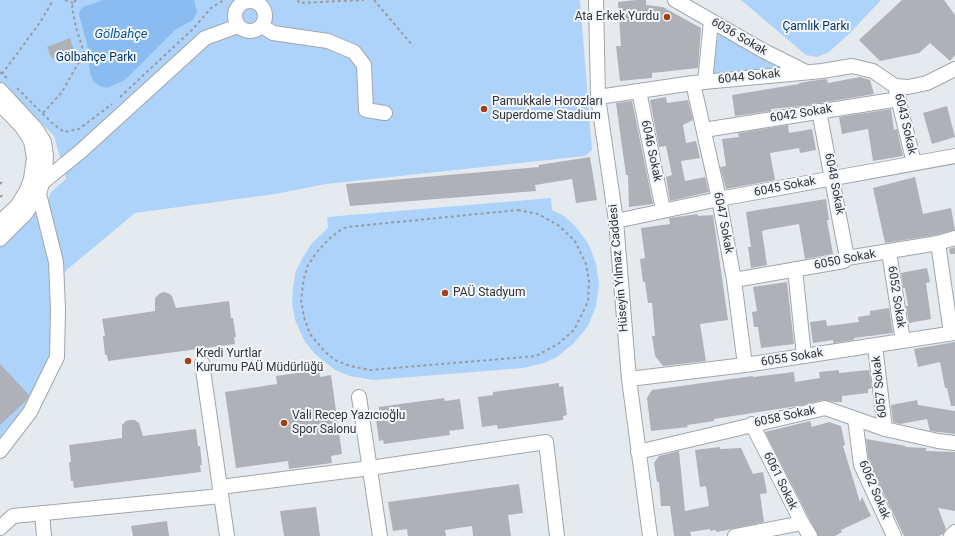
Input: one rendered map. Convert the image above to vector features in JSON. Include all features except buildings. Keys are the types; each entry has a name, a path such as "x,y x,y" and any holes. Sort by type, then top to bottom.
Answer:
{"street":[{"path":"250,0 259,4 264,10 265,19 262,26 255,31 246,31 238,26 235,19 236,9 242,3 250,0"},
{"name":"Hüseyin Yılmaz Caddesi","path":"596,0 598,97 616,221 629,379 650,536"},
{"name":"6036 Sokak","path":"675,0 762,50 804,71"},
{"name":"6047 Sokak","path":"711,21 699,82 704,130 734,280 745,365"},
{"path":"0,239 25,214 41,188 205,38 238,26"},
{"path":"262,26 272,33 328,41 354,52 364,65 366,110 385,113"},
{"name":"6044 Sokak","path":"598,97 699,82 852,66 874,71 895,86"},
{"path":"895,86 908,87 927,83 955,69"},
{"name":"6043 Sokak","path":"895,86 914,163"},
{"path":"0,90 36,129 44,142 45,173 41,188 56,262 58,310 57,357 30,412 0,451"},
{"name":"6046 Sokak","path":"639,91 664,210"},
{"name":"6042 Sokak","path":"704,130 899,99"},
{"path":"0,104 22,127 31,141 34,158 31,179 26,192 17,206 0,222"},
{"name":"6048 Sokak","path":"819,111 848,258"},
{"name":"6045 Sokak","path":"616,221 719,199 914,163 954,160"},
{"name":"6050 Sokak","path":"734,280 844,261 848,258 938,243 955,238"},
{"path":"938,243 953,333"},
{"name":"6052 Sokak","path":"889,252 903,341"},
{"path":"795,269 804,356"},
{"name":"6055 Sokak","path":"629,379 745,365 953,333"},
{"name":"6057 Sokak","path":"875,346 885,429"},
{"path":"202,363 227,536"},
{"path":"359,397 380,536"},
{"name":"6058 Sokak","path":"638,452 825,408 885,429 938,441 955,443"},
{"name":"6062 Sokak","path":"855,419 861,465 894,536"},
{"name":"6061 Sokak","path":"752,424 810,536"},
{"path":"0,528 13,516 42,514 221,491 546,442 557,536"},
{"path":"42,514 44,536"},
{"path":"735,536 802,523"},
{"path":"951,536 955,532"}],"path":[{"path":"53,0 41,21 1,73 51,122 64,132 79,129 112,104 192,29 211,8 224,0"},
{"path":"65,0 73,3"},
{"path":"43,113 62,92 84,53 72,8 73,3 76,0"},
{"path":"298,0 299,3 364,0"},
{"path":"374,0 413,46"},
{"path":"0,184 4,180"},
{"path":"0,197 4,194"},
{"path":"518,210 538,214 558,225 575,241 586,264 589,281 588,301 574,330 558,344 536,356 370,370 350,366 335,360 325,352 310,334 304,316 302,300 304,278 308,265 316,253 330,238 342,229 347,227 518,210"}],"green space":[{"name":"Gölbahçe Parkı","path":"0,0 580,0 592,150 585,156 326,184 275,194 135,213 57,278 58,349 0,451 0,244 43,202 46,204 51,192 66,179 54,136 0,82"},
{"name":"Çamlık Parkı","path":"741,0 881,0 850,33 829,52 817,57 806,55"},
{"path":"719,34 783,69 705,82"},
{"name":"PAÜ Stadyum","path":"551,198 552,210 564,216 575,226 588,243 596,263 599,285 596,306 588,326 574,343 557,357 544,363 523,368 374,380 350,376 335,370 316,355 305,342 295,320 292,304 293,287 296,271 303,257 312,243 328,228 327,217"}],"water":[{"name":"Gölbahçe","path":"103,0 194,0 197,12 193,20 175,30 125,80 107,88 100,86 93,81 90,73 87,43 79,15 80,10 83,7"}],"place":[{"name":"Ata Erkek Yurdu","path":"667,17"},
{"name":"Pamukkale Horozları Superdome Stadium","path":"484,109"},
{"name":"PAÜ Stadyum","path":"445,293"},
{"name":"Kredi Yurtlar Kurumu PAÜ Müdürlüğü","path":"188,361"},
{"name":"Vali Recep Yazıcıoğlu Spor Salonu","path":"284,423"}]}
